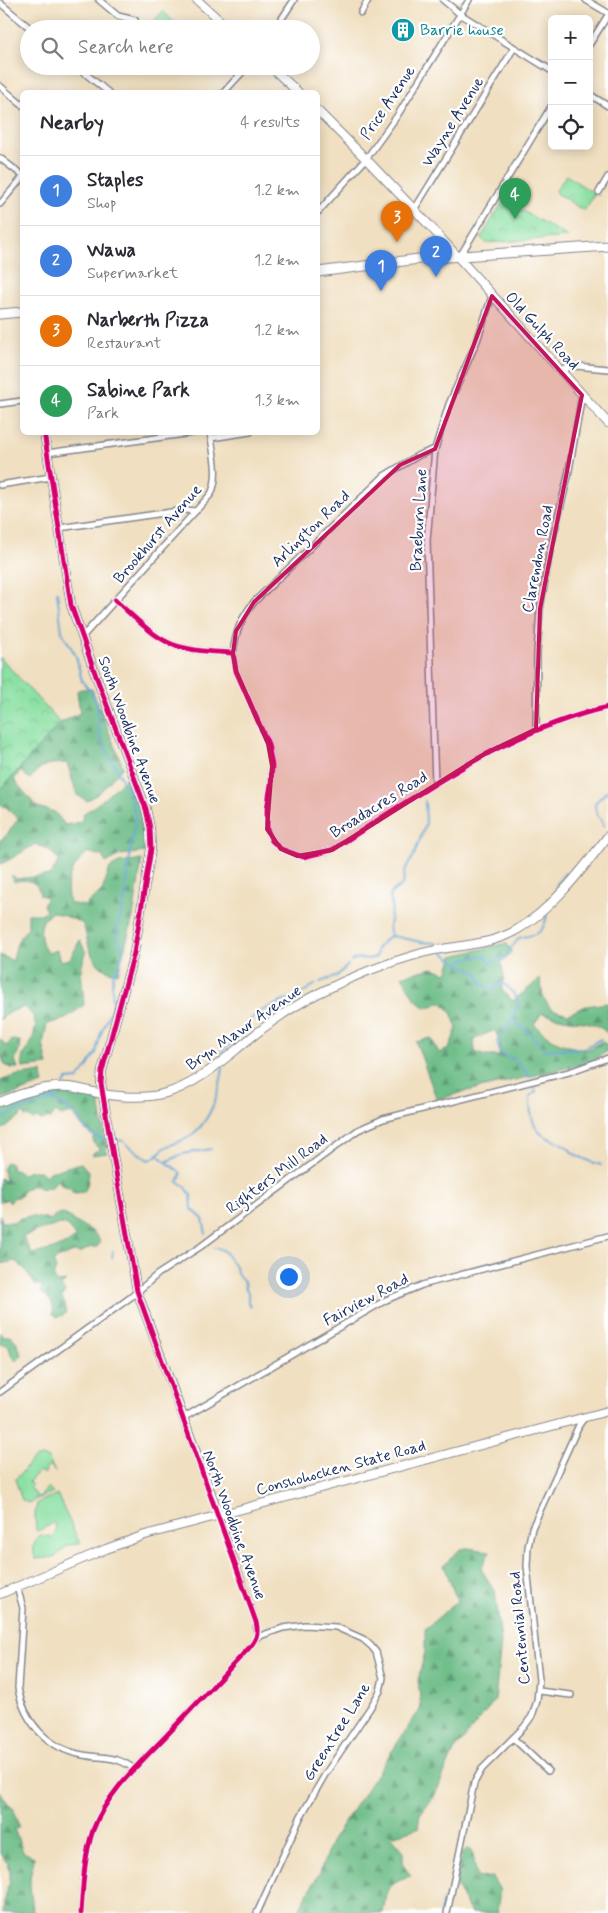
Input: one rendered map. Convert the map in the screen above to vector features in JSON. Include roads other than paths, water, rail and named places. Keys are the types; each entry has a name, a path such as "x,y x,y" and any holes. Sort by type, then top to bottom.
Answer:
{"main road":[{"path":"320,272 419,259 608,246"},
{"path":"0,314 20,312"}],"street":[{"path":"99,0 118,16 135,20"},
{"path":"197,0 219,20"},
{"path":"281,20 294,0"},
{"path":"361,13 368,0"},
{"path":"443,0 460,14 548,69"},
{"name":"Price Avenue","path":"320,210 366,159 397,116 469,0"},
{"path":"586,0 608,14 593,38"},
{"path":"2,3 21,20"},
{"name":"Wayne Avenue","path":"414,210 514,48"},
{"path":"87,75 106,90"},
{"path":"226,90 240,75"},
{"path":"280,75 296,90"},
{"path":"0,86 20,103"},
{"path":"593,97 608,106"},
{"path":"458,256 548,111"},
{"name":"Old Gulph Road","path":"320,113 458,256 608,423"},
{"path":"0,158 20,175"},
{"path":"599,192 608,177"},
{"path":"0,204 20,186"},
{"name":"Braeburn Lane","path":"435,784 427,541 435,449 449,404 477,340 492,296"},
{"path":"560,370 576,366 608,369"},
{"name":"Clarendon Road","path":"536,729 537,652 540,609 550,550 568,476 582,394"},
{"path":"0,404 20,401"},
{"name":"South Woodbine Avenue","path":"44,435 71,605 146,809 151,841 148,874 134,953 102,1071 103,1094"},
{"path":"47,453 177,435"},
{"name":"Brookhurst Avenue","path":"82,637 211,494 215,486 216,475 210,435"},
{"name":"Arlington Road","path":"233,652 236,631 243,616 254,602 384,476 419,454 435,449"},
{"path":"0,485 51,477"},
{"path":"59,528 185,510 196,511"},
{"path":"115,600 169,644 208,652 233,652"},
{"name":"Broadacres Road","path":"233,652 236,671 268,744 272,766 267,809 267,829 272,841 281,850 303,857 332,850 486,753 536,729 608,707"},
{"name":"Bryn Mawr Avenue","path":"0,1102 21,1094 59,1087 134,1097 175,1091 206,1072 266,1026 317,994 357,975 423,953 483,943 512,932 537,916 581,872 608,836"},
{"name":"Righters Mill Road","path":"0,1392 167,1268 200,1247 361,1128 383,1119 569,1072 608,1058"},
{"name":"North Woodbine Avenue","path":"103,1094 137,1291 219,1515 256,1622 257,1637"},
{"name":"Fairview Road","path":"182,1418 404,1291 608,1236"},
{"name":"Conshohocken State Road","path":"0,1594 129,1540 608,1410"},
{"name":"Centennial Road","path":"447,1913 474,1783 482,1769 513,1738 530,1719 535,1710 539,1690 527,1566 529,1542 535,1520 579,1425 585,1416"},
{"path":"17,1587 23,1608 18,1688 20,1700 29,1719 43,1736 60,1748 85,1756 119,1759 134,1770"},
{"name":"Greentree Lane","path":"257,1637 283,1628 305,1625 336,1627 363,1639 371,1646 376,1652 383,1678 380,1691 370,1708 326,1774 301,1816 257,1913"},
{"path":"82,1913 85,1862 94,1829 111,1797 249,1648 257,1637"},
{"path":"539,1690 571,1695"},
{"path":"513,1738 548,1772"}],"waterway":[{"path":"57,592 62,632 76,656 82,681 93,695 97,704 100,738 129,793 136,820 131,843 126,894 116,936 121,944 123,953 119,967 114,973 112,984 113,1004 100,1036 96,1053 78,1079 67,1080 64,1085"},
{"path":"603,826 602,820 596,813 595,803 608,790"},
{"path":"391,937 389,927 392,906 390,896 392,892 403,884 405,870 414,855 426,823 425,801"},
{"path":"556,889 557,884 565,873"},
{"path":"459,962 468,958 482,956 485,956 491,962 502,960 519,938 538,933 543,927 547,915"},
{"path":"351,961 376,957 377,949 388,937 393,936 436,943 439,946"},
{"path":"443,952 452,960 477,973 482,984 492,990 499,984 506,985 518,1000 512,1017 514,1021 532,1035 544,1050 584,1048 601,1039"},
{"path":"320,982 337,976 348,965"},
{"path":"219,1054 239,1036 250,1020 259,1012 302,993 316,984"},
{"path":"513,1020 497,1041 500,1053 517,1061 530,1077"},
{"path":"114,1139 123,1141 148,1160 166,1147 187,1138 202,1125 208,1116 216,1097 223,1067"},
{"path":"534,1085 536,1092 530,1096 530,1106 534,1123 539,1132 564,1145 575,1154 601,1165"},
{"path":"53,1100 61,1088"},
{"path":"0,1120 18,1110 53,1100 61,1103 68,1109 90,1134 97,1138 106,1139"},
{"path":"166,1162 182,1154 211,1149"},
{"path":"157,1155 180,1172 181,1175 178,1182 185,1186 191,1195 192,1209 203,1219 206,1234"},
{"path":"214,1248 219,1248 225,1252 236,1267 237,1273 246,1285 244,1287 248,1292 248,1303 251,1306"},
{"path":"112,1258 113,1251"},
{"path":"440,1913 443,1900"}],"place":[{"name":"Barrie house","path":"403,30"},
{"name":"Sabine Park","path":"515,219"},
{"name":"Narberth Pizza","path":"397,242"},
{"name":"Wawa","path":"436,277"},
{"name":"Staples","path":"381,291"}]}
